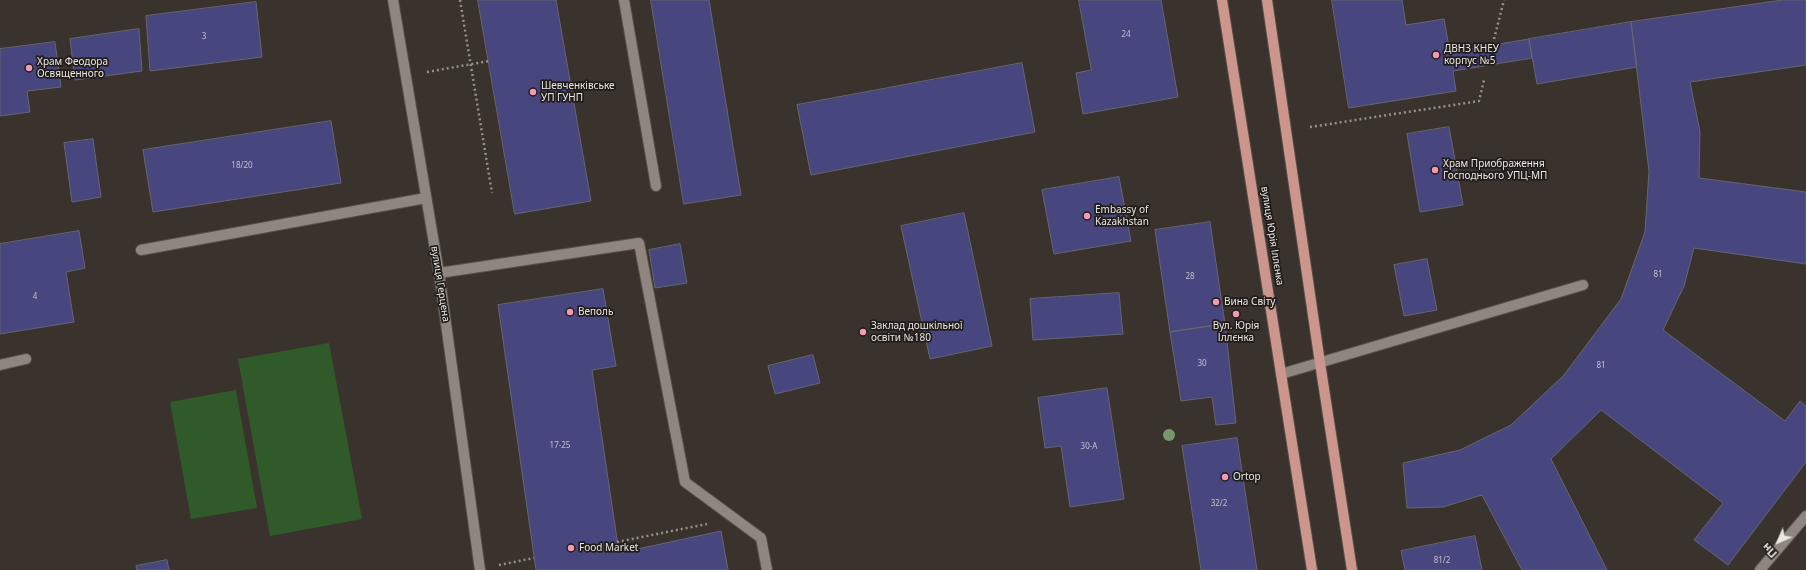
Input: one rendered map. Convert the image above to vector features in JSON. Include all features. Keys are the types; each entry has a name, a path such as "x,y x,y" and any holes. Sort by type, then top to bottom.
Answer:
{"main road":[{"name":"вулиця Юрія Іллєнка","path":"1222,0 1312,570"},
{"path":"1267,0 1352,570"}],"street":[{"name":"вулиця Герцена","path":"393,0 439,273 480,570"},
{"path":"624,0 656,186"},
{"path":"141,250 426,198"},
{"path":"439,273 639,243 685,482 761,538 768,570"},
{"path":"1281,374 1583,285"},
{"path":"0,364 26,359"},
{"path":"1760,570 1806,516"}],"path":[{"path":"460,0 492,193"},
{"path":"1494,39 1504,0"},
{"path":"427,72 489,61"},
{"path":"1310,127 1479,101 1484,80"},
{"path":"617,542 735,519"},
{"path":"523,561 534,558"}],"green space":[{"path":"329,343 362,519 270,536 238,359"},
{"path":"236,390 257,508 191,519 170,402"}],"building":[{"name":"Шевченківське УП ГУНП","path":"478,0 556,0 591,201 515,214"},
{"path":"651,0 709,0 741,195 684,204"},
{"path":"1079,0 1161,0 1178,97 1083,114 1076,73 1091,70"},
{"name":"ДВНЗ КНЕУ корпус №5","path":"1332,0 1402,0 1406,25 1444,19 1450,52 1529,39 1532,58 1453,71 1456,91 1349,108"},
{"path":"1783,0 1806,0 1806,65 1690,82 1700,132 1699,178 1806,192 1806,264 1694,248 1684,286 1663,330 1785,421 1800,401 1806,406 1806,462 1728,565 1694,540 1723,503 1601,410 1551,459 1607,570 1522,570 1482,495 1443,507 1407,508 1403,463 1460,450 1511,425 1564,375 1621,299 1645,232 1649,171 1631,22"},
{"path":"256,2 262,57 150,71 146,16"},
{"path":"1631,22 1637,67 1537,84 1529,39"},
{"path":"139,29 142,71 75,80 70,39"},
{"name":"Храм Феодора Освященного","path":"55,42 61,87 27,91 30,112 0,116 0,49"},
{"path":"1022,63 1035,132 811,175 797,105"},
{"path":"331,121 341,183 153,212 143,150"},
{"name":"Храм Приображення Господнього УПЦ-МП","path":"1449,127 1463,205 1420,212 1407,134"},
{"path":"93,139 101,197 72,202 64,143"},
{"name":"Embassy of Kazakhstan","path":"1119,177 1131,241 1054,254 1042,190"},
{"path":"964,213 992,346 930,359 901,226"},
{"path":"1210,222 1225,324 1170,332 1155,230"},
{"path":"79,231 85,268 66,272 74,322 0,334 0,244"},
{"path":"680,244 687,283 655,288 649,250"},
{"path":"1427,259 1437,310 1404,316 1394,265"},
{"path":"603,289 616,366 592,370 619,553 721,531 728,570 536,570 498,305"},
{"path":"1119,293 1123,334 1033,340 1030,299"},
{"path":"1225,324 1236,423 1216,425 1212,397 1181,401 1170,332"},
{"path":"813,355 820,383 775,394 768,366"},
{"path":"1107,388 1124,499 1070,507 1061,446 1045,448 1038,398"},
{"path":"1237,438 1257,570 1201,570 1182,446"},
{"path":"1475,536 1482,570 1405,570 1401,551"},
{"path":"167,560 169,570 137,570 136,566"}],"place":[{"name":"ДВНЗ КНЕУ корпус №5","path":"1436,55"},
{"name":"Храм Феодора Освященного","path":"29,68"},
{"name":"Шевченківське УП ГУНП","path":"533,92"},
{"name":"Храм Приображення Господнього УПЦ-МП","path":"1435,170"},
{"name":"Embassy of Kazakhstan","path":"1087,216"},
{"name":"Вина Світу","path":"1216,302"},
{"name":"Веполь","path":"570,312"},
{"name":"Вул. Юрія Іллєнка","path":"1236,314"},
{"name":"Заклад дошкільної освіти №180","path":"863,332"},
{"name":"Ortop","path":"1225,477"},
{"name":"Food Market","path":"571,548"}]}
